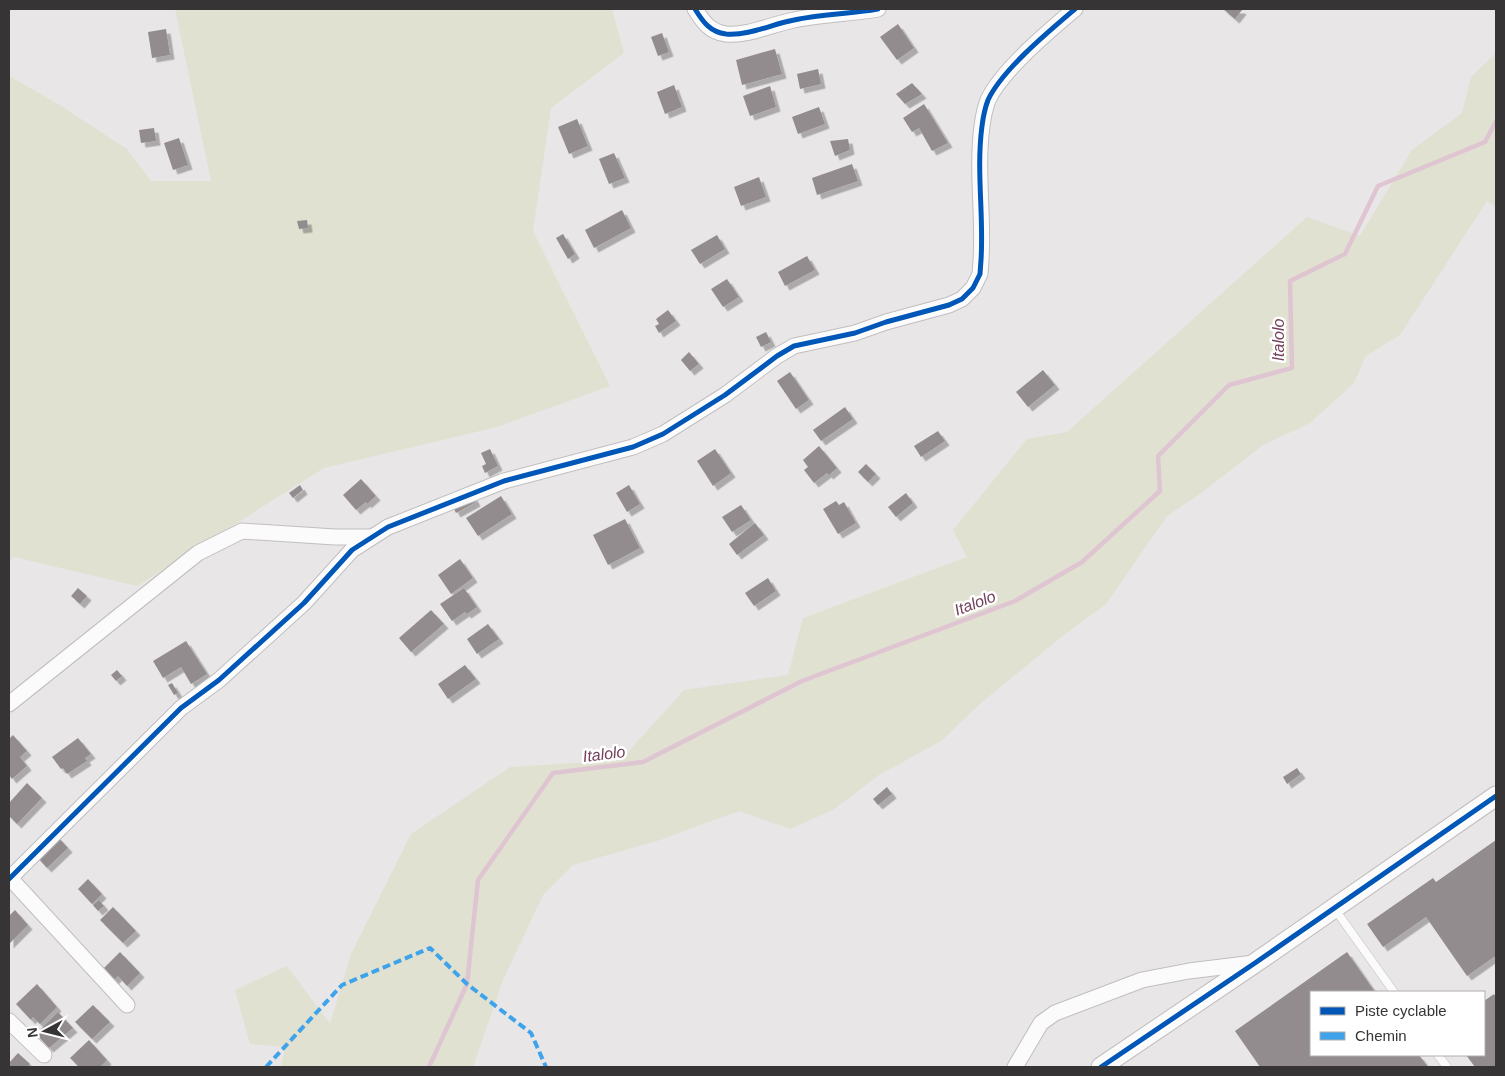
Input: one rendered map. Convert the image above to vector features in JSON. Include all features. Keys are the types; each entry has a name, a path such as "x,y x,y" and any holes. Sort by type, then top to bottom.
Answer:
{"street":[{"path":"695,9 704,24 726,34 746,32 795,19 878,9"},
{"path":"127,1005 9,878 181,708 219,680 304,603 352,550 371,537 407,518 504,481 633,447 650,440 725,395 776,356 794,346 855,333 962,299 973,288 980,274 982,248 980,138 988,101 998,84 1015,65 1052,28 1075,9"},
{"path":"9,704 198,553 242,531 335,537 371,537"},
{"path":"1111,1065 1496,796"},
{"path":"1015,1067 1041,1023 1054,1013 1142,980 1189,971 1255,963"},
{"path":"9,1021 44,1055"}],"lane":[{"path":"1334,908 1393,991"},
{"path":"1439,1056 1447,1067"}],"green space":[{"path":"175,9 612,9 624,53 551,108 533,231 610,386 497,427 324,468 137,586 14,557 9,561 9,76 58,104 127,149 151,181 211,181"},
{"path":"1496,53 1496,207 1487,201 1400,335 1366,356 1354,383 1310,423 1263,445 1201,493 1167,516 1106,604 1060,638 981,703 941,741 879,775 833,810 790,829 739,811 660,840 573,865 543,895 503,980 473,1067 281,1067 285,1047 250,1044 235,990 287,966 330,1024 351,954 411,834 510,767 621,760 684,690 788,675 803,618 967,557 953,530 1027,439 1067,432 1307,217 1360,236 1412,150 1462,113 1471,77"}],"building":[{"path":"1223,9 1240,9 1242,10 1235,19"},
{"path":"898,24 914,48 897,60 880,37"},
{"path":"166,29 170,55 152,58 148,32"},
{"path":"662,33 669,52 658,56 651,37"},
{"path":"775,49 782,74 742,85 736,60"},
{"path":"818,69 821,84 800,89 797,74"},
{"path":"912,83 922,94 905,104 896,94"},
{"path":"674,85 682,107 665,114 657,92"},
{"path":"770,86 776,107 750,116 743,96"},
{"path":"924,104 948,143 932,151 919,128 912,132 903,118"},
{"path":"819,107 825,124 798,134 792,117"},
{"path":"577,119 588,146 569,154 558,127"},
{"path":"154,128 156,141 141,143 139,130"},
{"path":"179,138 188,165 173,170 164,143"},
{"path":"848,139 850,150 835,156 830,141"},
{"path":"614,153 625,178 609,184 599,159"},
{"path":"852,164 858,181 817,195 812,178"},
{"path":"759,177 766,197 741,206 734,187"},
{"path":"622,210 631,228 594,248 585,230"},
{"path":"307,220 308,228 299,229 297,221"},
{"path":"563,234 575,254 568,259 556,238"},
{"path":"717,235 725,249 700,264 691,250"},
{"path":"807,256 815,270 785,286 778,272"},
{"path":"727,279 739,297 723,307 711,289"},
{"path":"668,310 676,321 659,333 655,326 659,324 656,319"},
{"path":"766,332 771,342 761,347 756,337"},
{"path":"689,352 699,364 690,371 681,360"},
{"path":"1043,370 1055,385 1028,407 1016,392"},
{"path":"790,372 809,400 796,409 777,381"},
{"path":"845,407 853,419 821,441 813,430"},
{"path":"938,431 945,441 921,457 914,446"},
{"path":"819,446 837,468 814,483 804,470 808,467 803,460"},
{"path":"490,449 498,466 485,473 482,466 486,464 481,453"},
{"path":"715,449 731,473 713,486 697,461"},
{"path":"866,464 876,474 868,482 858,472"},
{"path":"361,479 376,496 356,510 343,495"},
{"path":"300,485 303,490 293,498 289,493"},
{"path":"629,485 640,504 627,512 616,493"},
{"path":"906,493 913,503 896,517 888,507"},
{"path":"473,496 476,502 456,513 453,507"},
{"path":"501,496 512,514 478,536 466,518"},
{"path":"836,501 839,505 844,502 856,523 838,534 823,509"},
{"path":"741,505 751,520 732,532 722,517"},
{"path":"625,519 640,548 608,565 593,535"},
{"path":"755,523 764,535 737,555 729,544"},
{"path":"460,559 473,578 451,594 438,575"},
{"path":"768,578 776,591 754,606 745,593"},
{"path":"78,588 87,596 80,604 71,596"},
{"path":"464,588 477,607 467,614 465,612 452,621 440,604"},
{"path":"431,610 444,624 411,652 399,638"},
{"path":"488,624 499,639 477,654 467,639"},
{"path":"186,641 207,674 191,684 181,667 163,678 153,661"},
{"path":"465,665 476,679 448,699 438,684"},
{"path":"117,670 122,676 116,681 111,675"},
{"path":"172,683 178,693 174,695 168,685"},
{"path":"13,735 27,751 20,757 27,766 12,779 9,775 9,739"},
{"path":"78,738 91,754 85,758 87,761 67,774 52,757"},
{"path":"1297,768 1301,774 1287,784 1283,777"},
{"path":"27,783 42,798 17,824 9,816 9,803"},
{"path":"887,787 892,794 878,805 873,799"},
{"path":"58,837 68,848 47,868 37,857"},
{"path":"1496,840 1496,960 1494,957 1467,976 1426,917 1383,947 1367,924 1433,878 1436,882"},
{"path":"88,879 102,894 92,904 78,889"},
{"path":"99,900 104,906 98,911 93,905"},
{"path":"113,907 136,931 123,943 100,920"},
{"path":"15,910 28,925 9,944 9,916"},
{"path":"120,952 140,973 127,986 118,976 114,980 103,969"},
{"path":"1347,952 1374,991 1310,991 1310,1056 1420,1056 1428,1067 1260,1067 1235,1031"},
{"path":"37,984 57,1007 40,1024 33,1017 31,1020 16,1004"},
{"path":"1494,994 1496,998 1496,1067 1475,1067 1467,1056 1485,1056 1485,1000"},
{"path":"93,1005 110,1022 92,1039 75,1022"},
{"path":"58,1012 73,1028 49,1048 36,1034"},
{"path":"89,1040 107,1060 100,1067 79,1067 70,1058"},
{"path":"18,1053 30,1064 27,1067 9,1067 9,1063"}],"waterway":[{"name":"Italolo","path":"429,1067 467,984 478,880 553,773 643,762 802,681 1015,601 1082,562 1160,491 1158,456 1229,385 1292,368 1290,281 1345,254 1378,186 1485,142 1496,121"}],"marked path":[{"path":"266,1067 342,985 430,948 467,984 531,1033 546,1067"}],"cycle path":[{"path":"695,9 711,29 726,34 752,32 804,18 878,9"},
{"path":"9,879 181,708 219,680 304,603 352,550 388,527 504,481 633,447 663,434 725,395 777,356 794,346 855,333 886,322 949,305 962,299 973,288 980,274 982,243 980,143 988,100 995,88 1015,64 1075,9"},
{"path":"1101,1067 1496,796"}]}
